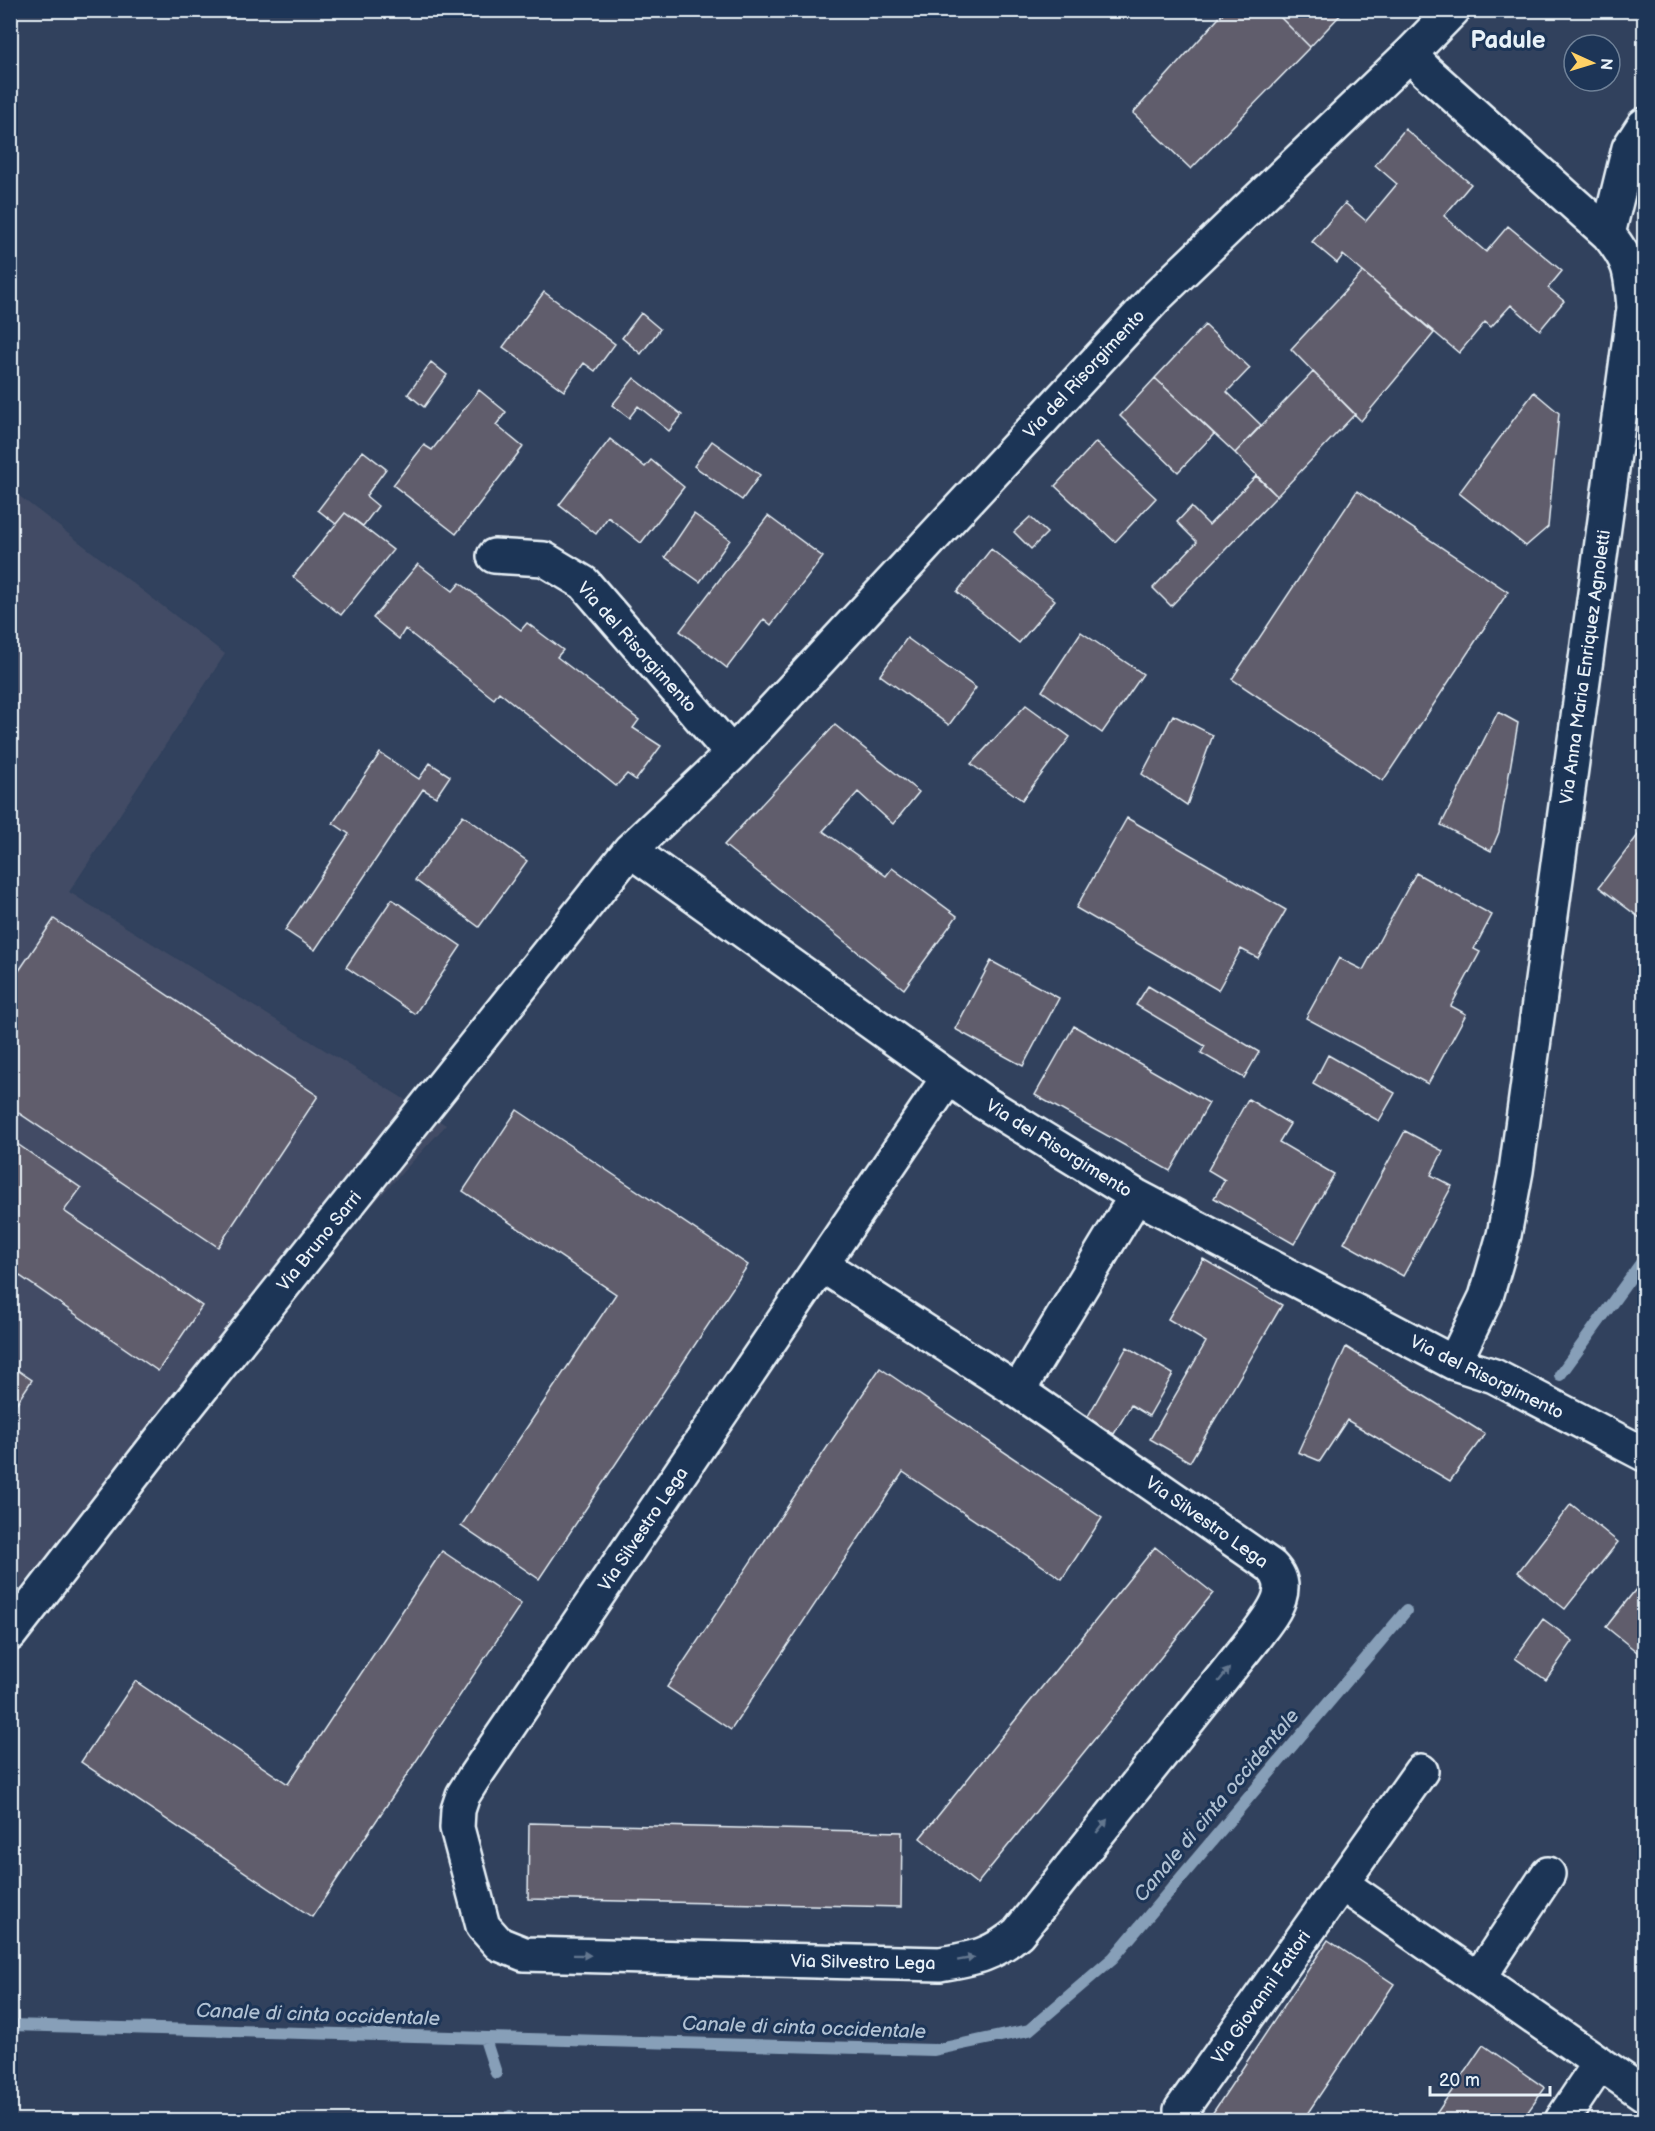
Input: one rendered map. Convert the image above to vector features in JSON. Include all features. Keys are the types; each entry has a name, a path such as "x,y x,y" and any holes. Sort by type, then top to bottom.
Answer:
{"street":[{"name":"Via del Risorgimento","path":"1453,10 1156,297 732,754 630,850 983,1102 1136,1196 1454,1363 1494,1376 1644,1455"},
{"name":"Via Anna Maria Enriquez Agnoletti","path":"1410,54 1426,71 1608,234 1624,254 1638,278 1516,1171 1504,1235 1486,1298 1454,1363"},
{"path":"1608,234 1629,148 1644,125"},
{"name":"Via del Risorgimento","path":"494,556 544,559 584,583 732,754"},
{"name":"Via Bruno Sarri","path":"10,1634 165,1434 630,850"},
{"name":"Via Silvestro Lega","path":"822,1265 1018,1390 1271,1566 1279,1574 1282,1593 1261,1629 1018,1933 1003,1946 979,1957 940,1964 524,1954 499,1944 483,1926 457,1828 458,1810 463,1795 948,1078"},
{"path":"1018,1390 1136,1196"},
{"name":"Via Giovanni Fattori","path":"1181,2110 1421,1771"},
{"path":"1478,1978 1548,1874"},
{"path":"1342,1884 1644,2094"},
{"path":"1562,2121 1599,2063"}],"shaded area":[{"path":"10,489 225,654 69,892 446,1125 11,1597"}],"building":[{"path":"1226,10 1273,10 1310,47 1191,169 1133,113"},
{"path":"1273,10 1345,10 1310,47"},
{"path":"1405,129 1471,184 1444,216 1486,252 1508,226 1562,271 1548,288 1564,301 1540,330 1511,305 1491,327 1485,322 1459,353 1343,255 1337,263 1312,242 1345,203 1366,221 1397,184 1375,165"},
{"path":"1363,272 1434,333 1361,421 1291,349"},
{"path":"544,292 615,344 595,371 584,363 564,391 503,347"},
{"path":"641,313 660,329 641,354 622,338"},
{"path":"1205,325 1250,368 1227,392 1261,425 1235,453 1155,378"},
{"path":"431,362 447,375 424,407 408,394"},
{"path":"1313,372 1355,414 1277,496 1235,453"},
{"path":"634,378 682,415 669,431 638,406 629,418 612,405"},
{"path":"1155,378 1214,434 1178,472 1120,416"},
{"path":"479,390 506,412 496,425 523,447 456,534 393,485 424,445 432,450"},
{"path":"1534,392 1559,413 1548,527 1526,546 1459,493"},
{"path":"610,439 645,467 651,460 684,487 641,543 608,517 596,534 559,505"},
{"path":"712,441 760,475 742,500 694,466"},
{"path":"1096,442 1156,498 1115,542 1055,486"},
{"path":"363,451 386,469 366,496 378,506 363,526 345,513 336,524 318,510"},
{"path":"1256,476 1277,496 1171,606 1153,588 1197,542 1177,522 1191,507 1209,525"},
{"path":"1357,491 1508,592 1383,781 1232,679"},
{"path":"345,513 393,550 341,615 293,577"},
{"path":"694,514 730,540 700,582 665,557"},
{"path":"768,516 823,557 771,625 764,619 727,668 680,631"},
{"path":"1030,517 1047,533 1031,549 1014,532"},
{"path":"991,549 1055,600 1019,643 957,592"},
{"path":"418,564 453,591 460,583 521,630 527,623 563,650 557,657 639,720 633,728 661,746 636,780 627,774 616,786 499,692 494,699 405,629 399,639 373,618"},
{"path":"1081,632 1143,674 1102,733 1042,691"},
{"path":"907,638 976,688 949,725 880,675"},
{"path":"1026,705 1070,737 1022,800 971,764"},
{"path":"1498,712 1518,723 1499,832 1491,851 1441,825"},
{"path":"1173,715 1213,735 1187,805 1142,774"},
{"path":"835,725 919,792 893,824 858,792 823,831 886,876 892,868 957,916 904,989 724,845"},
{"path":"380,753 419,779 430,763 450,776 436,797 423,789 315,950 285,930 349,834 333,823"},
{"path":"463,815 527,861 479,927 415,880"},
{"path":"1127,818 1286,910 1258,958 1241,949 1218,990 1076,908"},
{"path":"1644,827 1644,921 1599,887"},
{"path":"1416,873 1492,915 1474,949 1480,952 1451,1006 1466,1014 1428,1084 1306,1018 1339,958 1363,970"},
{"path":"392,899 461,946 415,1014 346,967"},
{"path":"54,919 318,1096 218,1247 10,1107 10,1009 16,1001 10,997 10,984"},
{"path":"991,961 1059,998 1023,1066 955,1029"},
{"path":"1148,986 1259,1052 1244,1078 1201,1053 1205,1046 1136,1005"},
{"path":"1074,1026 1209,1103 1170,1171 1035,1095"},
{"path":"1328,1055 1395,1093 1379,1121 1313,1084"},
{"path":"1248,1099 1290,1124 1279,1142 1334,1174 1294,1244 1214,1198 1225,1180 1208,1170"},
{"path":"517,1110 748,1265 539,1579 461,1526 616,1294 463,1191"},
{"path":"1405,1131 1443,1151 1431,1175 1452,1186 1403,1276 1344,1243"},
{"path":"10,1139 81,1188 64,1211 202,1306 158,1371 10,1269"},
{"path":"1203,1259 1282,1305 1190,1462 1150,1439 1206,1342 1168,1319"},
{"path":"1127,1347 1173,1374 1149,1416 1131,1405 1114,1434 1087,1418"},
{"path":"1346,1347 1485,1434 1450,1481 1347,1420 1320,1461 1298,1452"},
{"path":"10,1365 32,1380 10,1413"},
{"path":"880,1368 1102,1518 1062,1579 903,1472 731,1730 667,1687"},
{"path":"1571,1504 1618,1542 1565,1609 1518,1572"},
{"path":"1155,1547 1213,1593 977,1884 920,1838"},
{"path":"442,1551 521,1604 312,1917 81,1762 135,1681 288,1784"},
{"path":"1644,1579 1644,1653 1642,1656 1606,1627"},
{"path":"1543,1619 1573,1641 1546,1680 1515,1658"},
{"path":"529,1823 902,1832 901,1907 528,1899"},
{"path":"1328,1940 1394,1984 1303,2120 1208,2120"},
{"path":"1483,2045 1545,2088 1522,2120 1432,2120"}],"waterway":[{"name":"Canale di cinta occidentale","path":"1560,1375 1644,1259"},
{"name":"Canale di cinta occidentale","path":"10,2025 934,2050 1029,2030 1113,1958 1406,1611"},
{"path":"485,2039 496,2073"},
{"path":"510,2116 511,2120"}],"district":[{"name":"Padule","path":"1508,40"}]}
